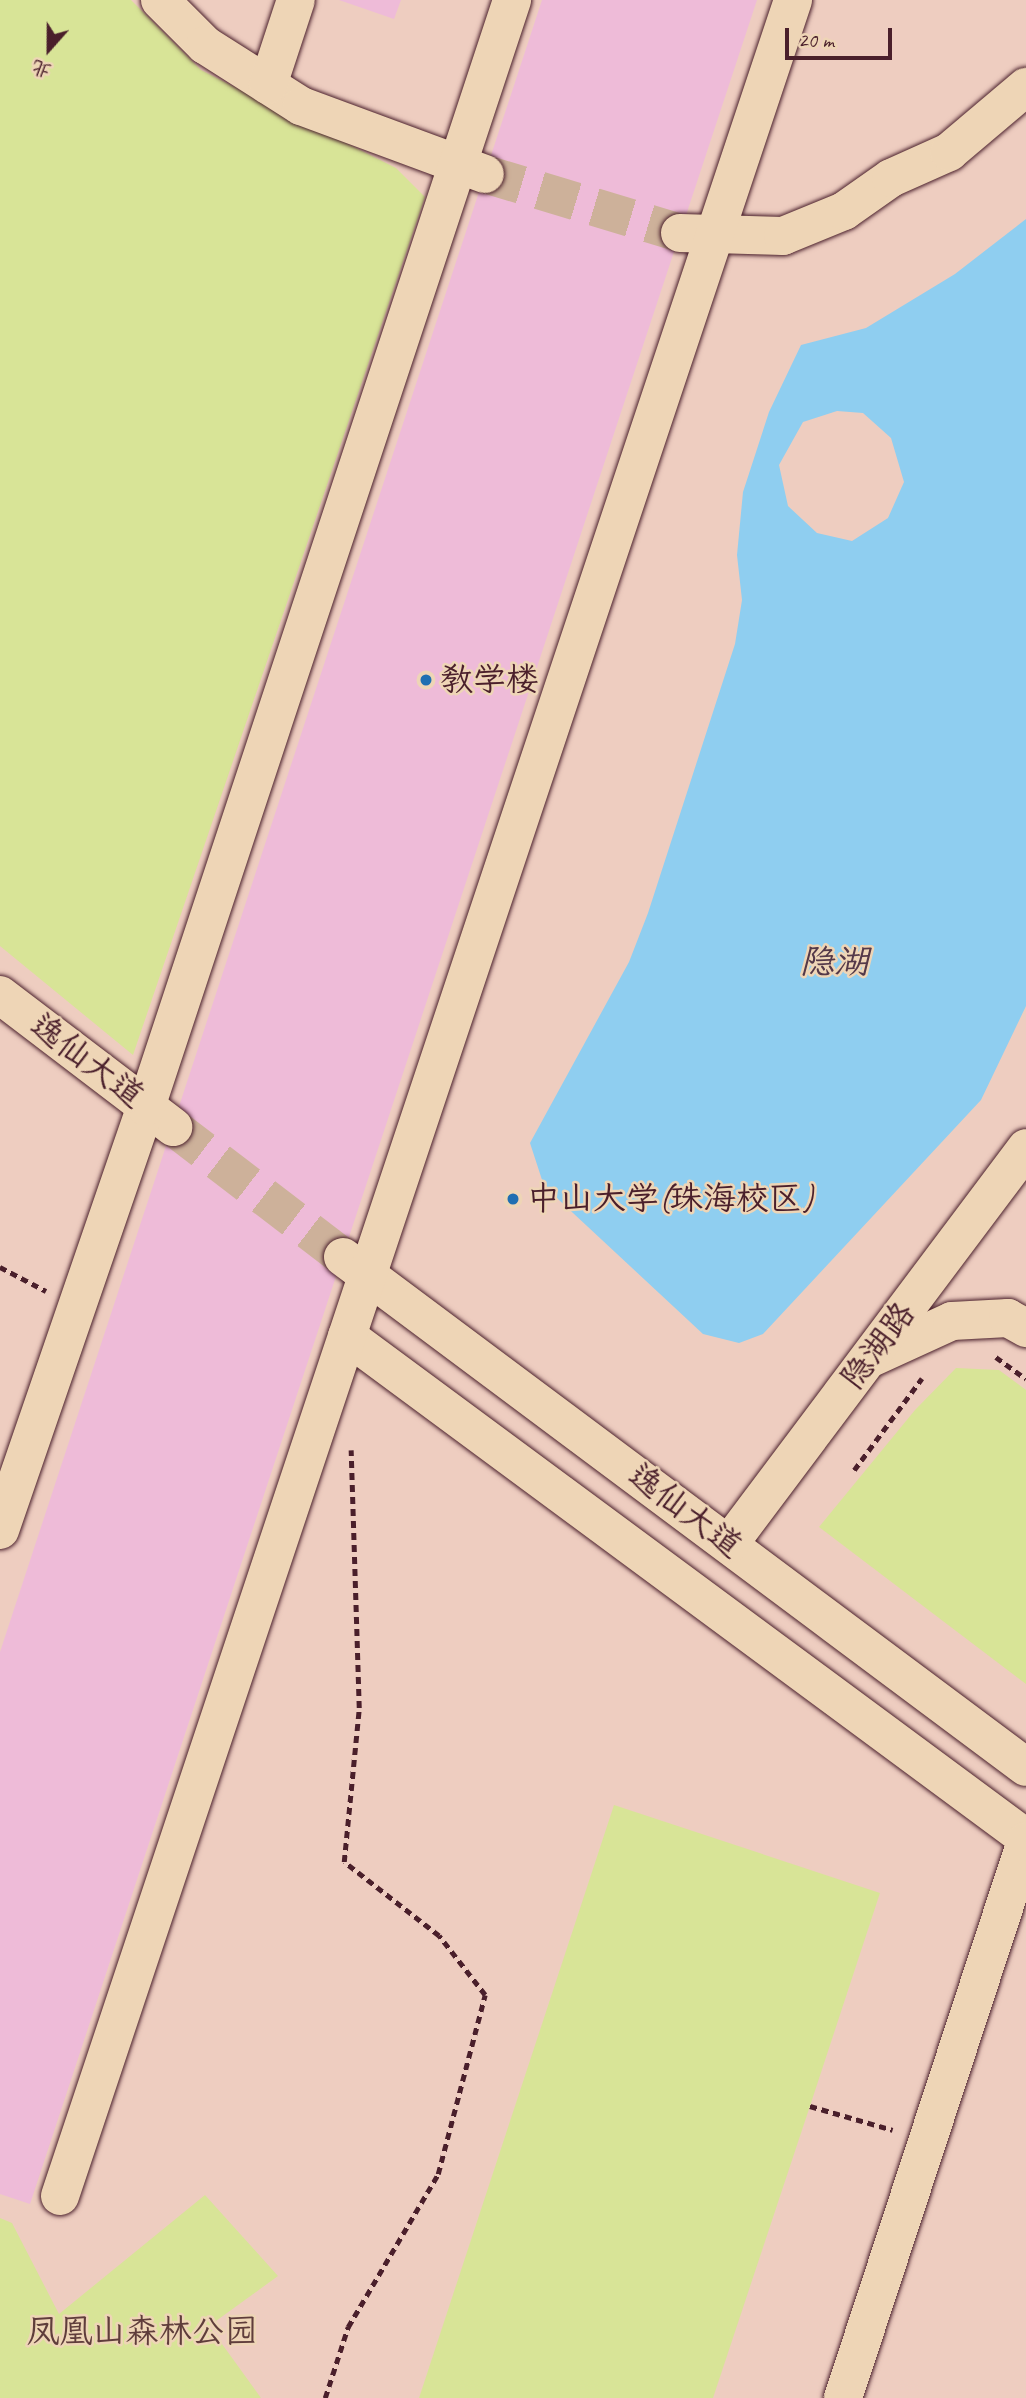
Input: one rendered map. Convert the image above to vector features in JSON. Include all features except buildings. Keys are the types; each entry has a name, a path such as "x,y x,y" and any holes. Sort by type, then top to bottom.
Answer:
{"lane":[{"path":"268,85 296,0"},
{"path":"0,1530 74,1305 160,1117 472,171 512,0"},
{"path":"60,2196 347,1336 355,1266 696,235 793,0"},
{"path":"178,8 205,45 302,106 472,171"},
{"path":"696,235 783,236 844,211 891,178 949,152 1026,87"},
{"name":"逸仙大道","path":"0,995 160,1117"},
{"name":"隐湖路","path":"729,1544 1026,1147"},
{"name":"逸仙大道","path":"355,1266 1026,1767"},
{"path":"867,1360 952,1321 1008,1318 1026,1328"},
{"path":"347,1336 1026,1839 843,2398"}],"path":[{"path":"0,1267 74,1305"},
{"path":"984,1348 1026,1379"},
{"path":"855,1470 930,1366"},
{"path":"325,2398 348,2327 438,2174 485,1995 439,1936 344,1862 359,1708 351,1446"},
{"path":"810,2106 927,2140"}],"shaded area":[{"name":"中山大学(珠海校区)","path":"0,0 1026,0 1026,2398 0,2398"}],"green space":[{"path":"0,0 131,0 201,70 396,168 425,197 133,1055 0,946"},
{"path":"956,1368 999,1370 1026,1390 1026,1684 819,1527 915,1410"},
{"path":"614,1805 880,1893 810,2106 713,2398 419,2398"},
{"name":"凤凰山森林公园","path":"205,2195 278,2276 209,2326 261,2398 0,2398 0,2218 12,2223 59,2314"}],"water":[{"name":"隐湖","path":"1026,219 1026,1006 981,1100 763,1334 739,1343 703,1334 544,1186 530,1143 629,962 648,913 735,644 742,600 737,555 743,492 769,412 801,345 866,328 955,274","holes":["837,411 863,413 891,438 904,482 888,518 852,541 817,533 788,506 779,465 803,422"]}],"tunnel":[{"path":"485,174 680,233"},
{"path":"173,1127 343,1257"}],"place":[{"name":"教学楼","path":"426,680"},
{"name":"中山大学(珠海校区)","path":"513,1199"}]}
